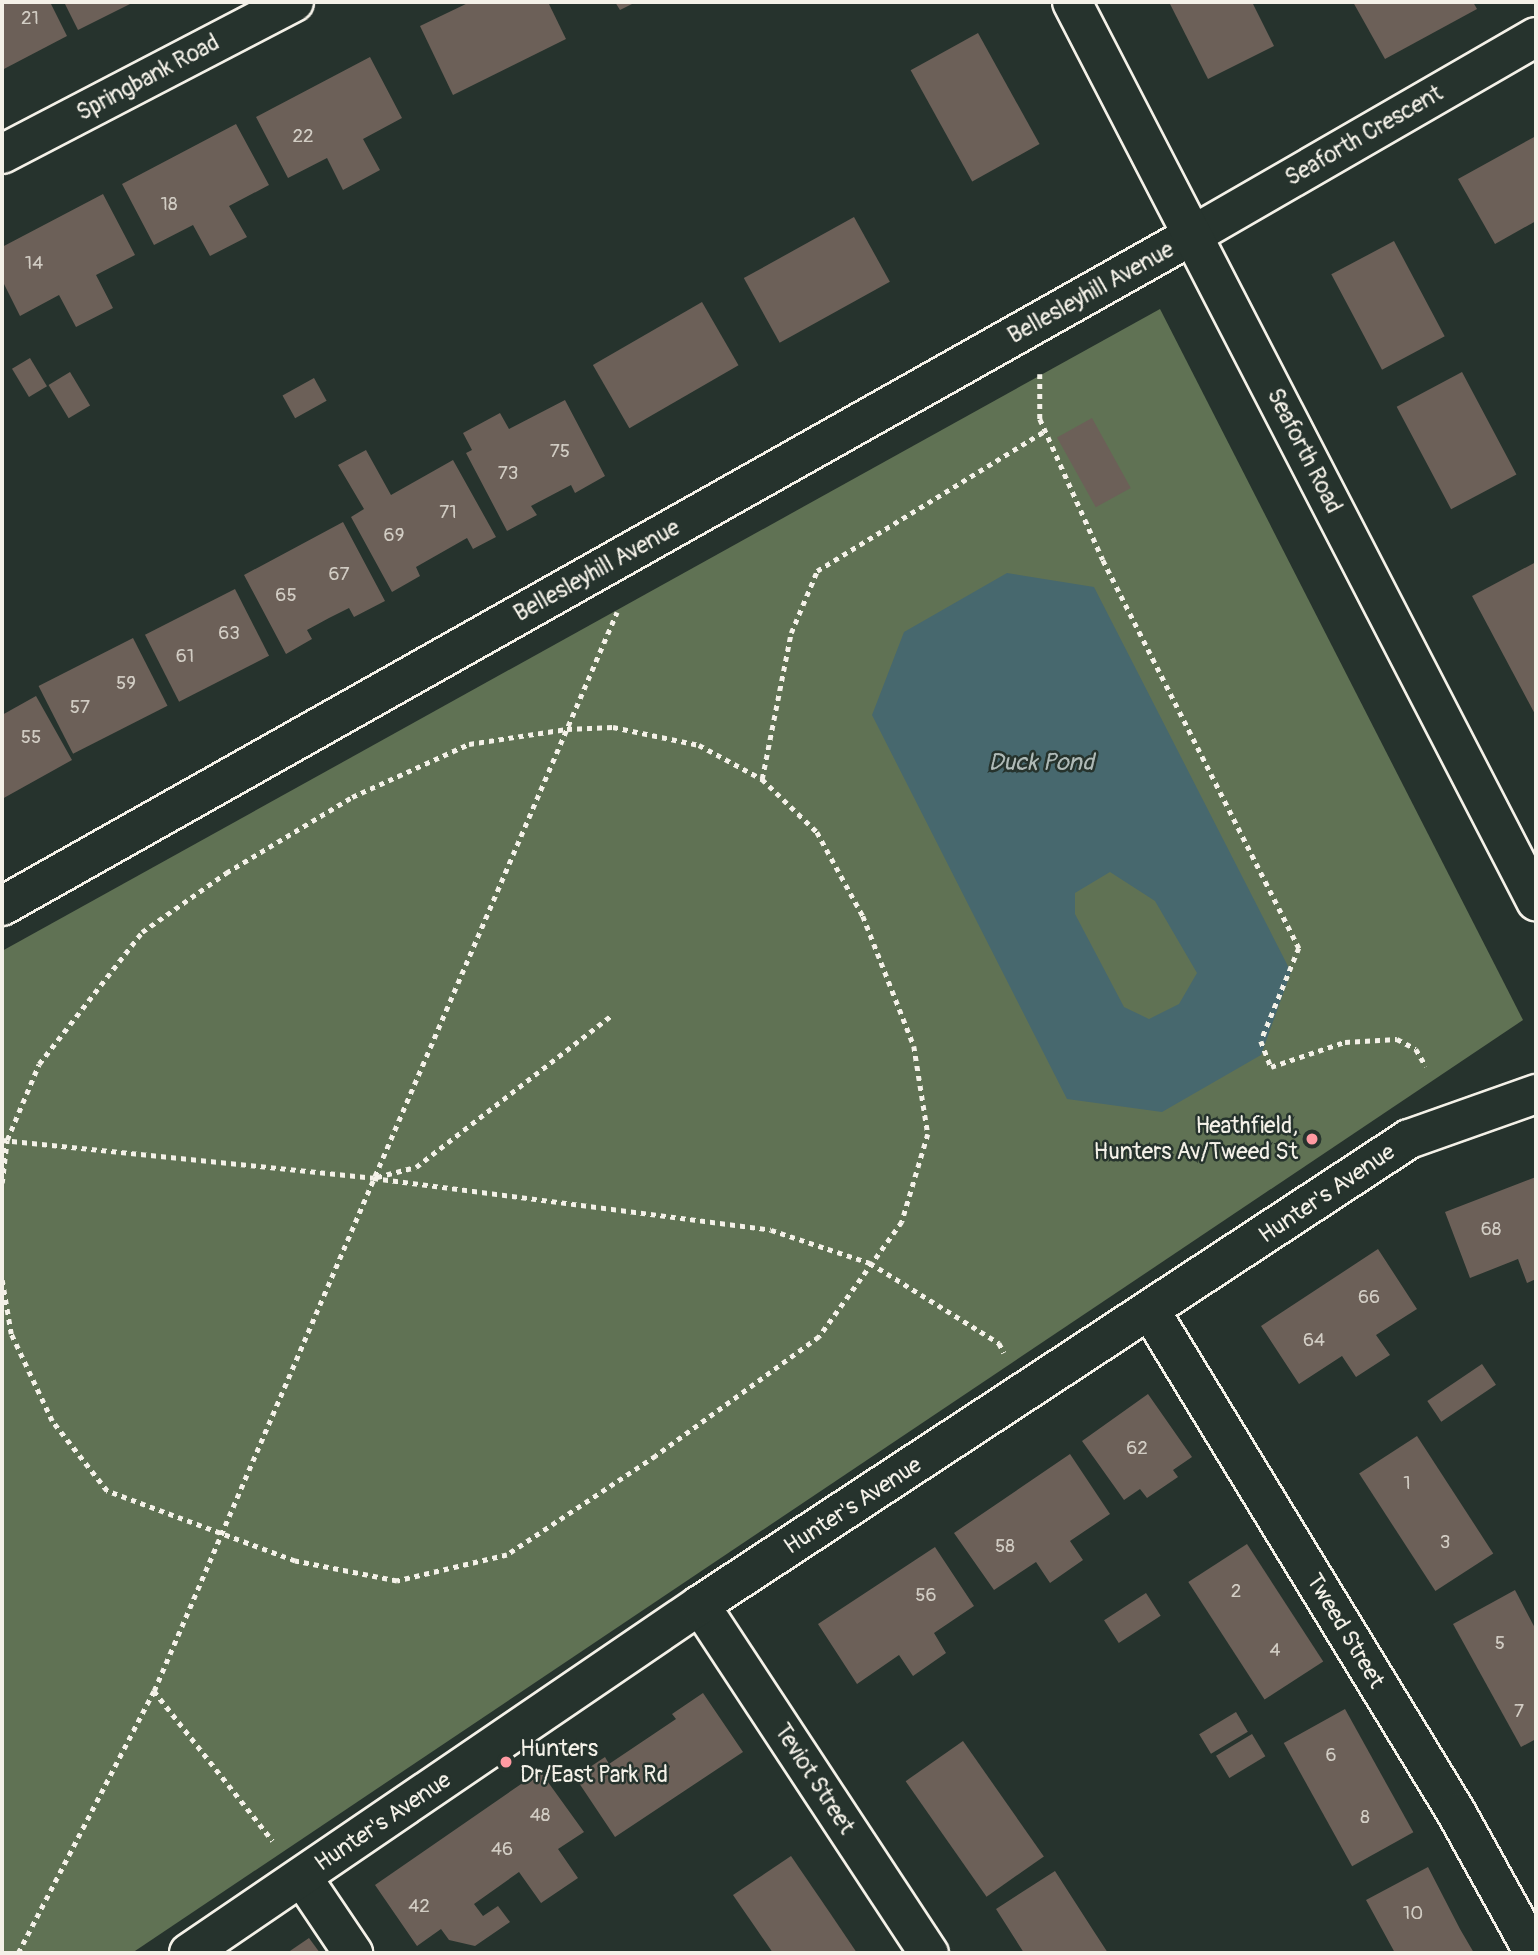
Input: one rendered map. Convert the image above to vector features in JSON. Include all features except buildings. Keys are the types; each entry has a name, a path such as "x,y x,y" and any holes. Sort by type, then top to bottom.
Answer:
{"street":[{"name":"Springbank Road","path":"2,154 294,2"},
{"name":"Seaforth Road","path":"1072,2 1536,901"},
{"name":"Seaforth Crescent","path":"1193,235 1536,37"},
{"name":"Bellesleyhill Avenue","path":"2,906 1193,235"},
{"name":"Hunter's Avenue","path":"189,1953 700,1605 1151,1312 1409,1139 1536,1094"},
{"name":"Tweed Street","path":"1151,1312 1456,1812 1534,1953"},
{"name":"Teviot Street","path":"700,1605 929,1953"},
{"path":"302,1877 353,1953"}],"path":[{"path":"1040,365 1040,419 1103,559 1299,948 1261,1041 1271,1067 1345,1042 1397,1039 1416,1049 1426,1066"},
{"path":"762,779 791,633 817,571 1046,430"},
{"path":"18,1953 154,1691 219,1533 648,542"},
{"path":"2,1183 4,1140 39,1064 142,932 226,873 352,797 469,744 567,729 613,727 699,744 762,779 817,832 863,916 914,1046 928,1134 902,1222 819,1337 656,1456 507,1555 397,1581 295,1561 107,1492 52,1421 11,1334 2,1280"},
{"path":"373,1178 416,1167 611,1016"},
{"path":"4,1140 373,1178 771,1230 870,1263 999,1343 1023,1395"},
{"path":"154,1691 302,1877"}],"green space":[{"path":"1160,309 1523,1020 132,1953 2,1953 2,951"}],"water":[{"name":"Duck Pond","path":"1007,573 1094,587 1291,972 1261,1055 1162,1112 1067,1099 872,715 904,632","holes":["1110,872 1155,901 1197,973 1179,1004 1149,1019 1124,1007 1075,914 1075,893"]}],"place":[{"name":"Heathfield, Hunters Av/Tweed St","path":"1312,1139"},
{"name":"Hunters Dr/East Park Rd","path":"506,1762"}]}
